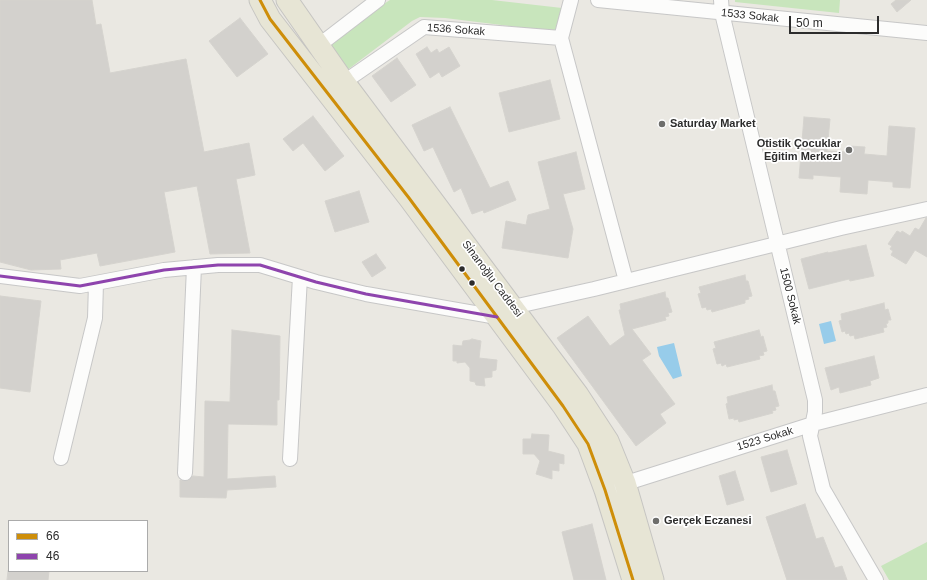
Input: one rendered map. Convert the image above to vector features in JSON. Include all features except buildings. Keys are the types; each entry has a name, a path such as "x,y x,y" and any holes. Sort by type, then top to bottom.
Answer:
{"main road":[{"name":"Si̇nanoğlu Caddesi","path":"260,0 270,19 408,198 578,395 608,441 625,483 653,580"},
{"name":"Si̇nanoğlu Caddesi","path":"287,0 505,312 588,444 605,490 633,580"}],"street":[{"path":"318,46 378,0"},
{"path":"571,0 561,38 626,281"},
{"name":"1533 Sokak","path":"598,0 722,7 927,33"},
{"name":"1500 Sokak","path":"722,7 815,400 815,412 810,436 823,489 876,580"},
{"name":"1536 Sokak","path":"344,82 424,26 561,38"},
{"path":"0,276 80,286 164,270 218,265 260,265 366,294 446,309 505,312 777,244 927,209"},
{"path":"185,473 194,267"},
{"path":"290,459 300,277"},
{"path":"61,458 95,318 96,283"},
{"name":"1523 Sokak","path":"605,490 813,424 927,395"}],"green space":[{"path":"390,0 492,0 562,8 558,32 445,18 420,17 412,21 346,71 327,47 365,16"},
{"path":"735,0 840,0 839,13 735,2"},
{"path":"927,542 927,580 889,580 881,566"}],"water":[{"path":"831,321 836,341 824,344 819,324"},
{"path":"674,343 682,376 673,379 659,356 657,347"}],"transit line":[{"name":"66","path":"260,0 270,19 409,198 563,406 588,444 605,490 633,580"},
{"name":"46","path":"0,276 80,286 164,270 218,265 260,265 316,282 366,294 497,317"}],"place":[{"name":"Saturday Market","path":"662,124"},
{"name":"Otistik Çocuklar Eğitim Merkezi","path":"849,150"},
{"name":"Gerçek Eczanesi","path":"656,521"}]}
